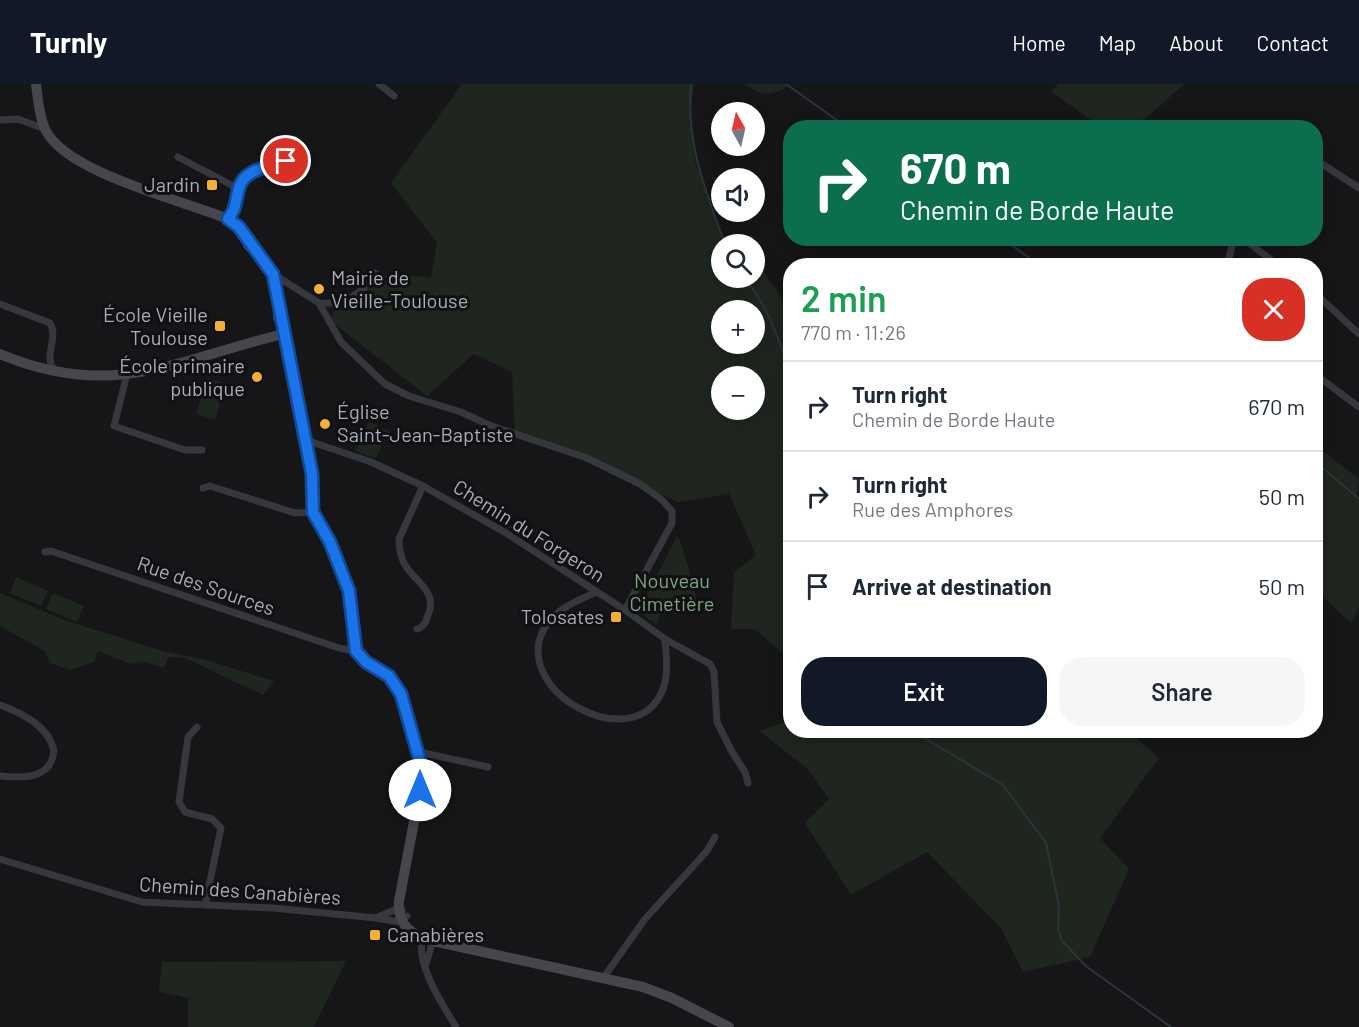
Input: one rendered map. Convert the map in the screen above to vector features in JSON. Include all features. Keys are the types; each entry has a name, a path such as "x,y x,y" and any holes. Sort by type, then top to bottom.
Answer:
{"street":[{"path":"36,84 45,129 56,144 88,164 132,186 227,221 269,265 273,274 282,334 291,361 303,439 312,474 312,513 330,542 349,591 356,651 366,662 389,676 398,687 418,752 420,790 405,876 403,914 428,938 604,977 658,992 729,1027"},
{"path":"379,84 394,96"},
{"path":"0,120 18,120 45,129"},
{"path":"178,157 239,189"},
{"path":"227,221 237,206 239,189 250,173 292,159 303,161"},
{"path":"1323,165 1359,188"},
{"path":"1253,246 1269,258"},
{"path":"320,303 347,301 366,288 375,273"},
{"path":"273,274 320,303 341,342 385,384 409,396 461,412 489,425 587,458 640,484 668,505 674,517 672,523 625,610"},
{"path":"1323,301 1359,334"},
{"path":"0,304 51,323 53,336 49,358 38,369"},
{"path":"0,354 38,369 99,376 172,367 282,334"},
{"path":"49,358 56,372"},
{"path":"127,374 114,426 185,450 202,450"},
{"path":"1323,380 1359,407"},
{"name":"Chemin du Forgeron","path":"303,439 371,462 423,486 506,533 625,610 665,639 713,667 717,722 745,772 748,783"},
{"path":"203,488 210,486 295,513 312,513"},
{"path":"417,629 422,628 425,623 431,610 431,602 425,586 405,565 399,548 399,539 423,486"},
{"name":"Rue des Sources","path":"45,552 61,554 339,648 356,651"},
{"path":"596,592 564,608 549,622 539,644 540,661 547,680 567,701 585,712 604,717 623,718 643,713 658,700 667,677 665,639"},
{"path":"0,705 33,722 47,735 54,751 49,765 37,775 24,778 0,776"},
{"path":"197,727 188,737 179,802 185,812 212,819 221,828 205,905"},
{"path":"418,752 488,767"},
{"path":"604,977 645,919 707,851 715,837"},
{"name":"Chemin des Canabières","path":"0,859 142,902 273,908 376,918 403,914"},
{"name":"Chemin des Canabières","path":"376,918 403,914"},
{"path":"428,938 421,952 434,989 456,1027"}],"green space":[{"path":"462,84 694,84 690,117 695,161 711,207 711,222 716,222 721,234 711,234 711,288 765,288 765,274 783,300 783,653 754,629 731,629 734,572 756,555 729,494 678,502 585,459 515,438 512,372 474,354 427,396 331,321 333,313 344,298 371,281 392,274 431,278 437,243 391,183"},
{"path":"744,84 792,84 768,94 757,92"},
{"path":"1058,84 1184,84 1144,120 1091,120 1052,92"},
{"path":"207,378 226,383 215,420 196,414"},
{"path":"369,422 389,431 376,458 355,451"},
{"path":"1323,451 1359,479 1357,499 1359,501 1359,607 1351,623 1323,597"},
{"name":"Nouveau Cimetière","path":"677,536 685,556 698,605 676,614 661,613 656,625 639,611"},
{"path":"16,577 48,591 41,606 10,593"},
{"path":"0,593 67,621 163,651 203,659 274,681 263,695 185,658 168,657 164,668 145,662 131,664 98,651 94,662 70,670 50,663 45,651 0,626"},
{"path":"53,593 84,606 77,622 46,609"},
{"path":"783,722 783,738 1137,738 1159,758 1100,838 1129,869 1090,957 1023,972 1001,928 927,852 851,895 805,823 829,799 807,768 759,731"},
{"path":"346,961 314,1027 188,1027 188,998 159,992 162,962"}],"waterway":[{"path":"691,84 690,106 694,147 704,185 721,234"},
{"path":"786,84 837,120"},
{"path":"1013,246 1029,258"},
{"path":"752,288 766,310 783,352"},
{"path":"1323,468 1359,499"},
{"path":"924,738 1003,785 1046,843 1059,906 1058,929 1062,941 1087,967 1171,1027"}],"place":[{"name":"Jardin","path":"212,185"},
{"name":"Mairie de Vieille-Toulouse","path":"319,289"},
{"name":"École Vieille Toulouse","path":"220,326"},
{"name":"École primaire publique","path":"257,377"},
{"name":"Église Saint-Jean-Baptiste","path":"325,424"},
{"name":"Tolosates","path":"616,617"},
{"name":"Canabières","path":"375,935"}],"route":[{"path":"286,161 250,173 243,179 236,210 228,219 239,227 254,250 269,265 273,274 284,337 290,354 303,439 312,474 313,512 330,542 349,591 356,651 366,662 389,676 401,694 420,761 420,790"}]}
